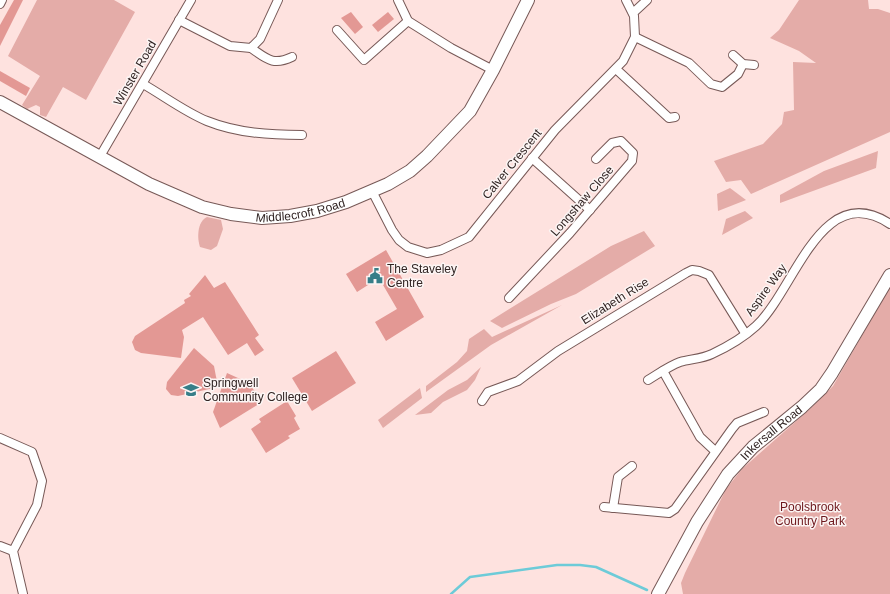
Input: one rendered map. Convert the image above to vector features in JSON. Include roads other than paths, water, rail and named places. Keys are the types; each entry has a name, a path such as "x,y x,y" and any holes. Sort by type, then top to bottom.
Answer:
{"street":[{"path":"0,4 2,0"},
{"name":"Winster Road","path":"99,158 191,0"},
{"path":"251,48 260,39 278,0"},
{"path":"398,0 408,21 452,48 493,70"},
{"name":"Middlecroft Road","path":"0,102 99,158 171,195 202,206 231,214 262,218 290,216 317,211 346,202 372,191 410,170 427,156 470,111 493,70 528,0"},
{"name":"Calver Crescent","path":"372,191 399,240 419,252 427,253 441,250 469,237 555,130 616,69 631,46 635,36 634,16 626,0"},
{"path":"633,13 647,0"},
{"path":"179,20 230,46 251,48 275,62 292,57"},
{"path":"337,30 364,60 408,21"},
{"path":"635,36 689,63 711,84 718,86 722,87 738,74 743,64"},
{"path":"734,55 743,64 754,65"},
{"path":"616,69 669,118 675,117"},
{"path":"143,84 206,121 244,132 278,135 302,135"},
{"name":"Longshaw Close","path":"509,298 570,233 632,161 633,153 621,141 612,142 596,159"},
{"path":"532,158 590,210"},
{"name":"Aspire Way","path":"648,380 679,363 712,354 756,326 785,289 811,245 826,226 842,216 856,212 878,216 890,224"},
{"name":"Elizabeth Rise","path":"482,401 488,392 518,382 558,351 692,270 708,275 745,333"},
{"name":"Inkersall Road","path":"658,594 697,522 728,474 753,447 821,388 832,373 890,275"},
{"path":"663,371 700,436 715,451"},
{"path":"604,507 669,513 675,509 715,451 737,423 764,412"},
{"path":"0,438 32,452 42,481 37,505 13,551 23,594"},
{"path":"613,508 618,477 632,466"},
{"path":"0,546 13,551"}],"waterway":[{"path":"451,594 470,577 557,565 596,567 647,590"}],"place":[{"name":"The Staveley Centre","path":"375,276"},
{"name":"Springwell Community College","path":"191,390"}],"park label":[{"name":"Poolsbrook Country Park","path":"810,514"}]}
